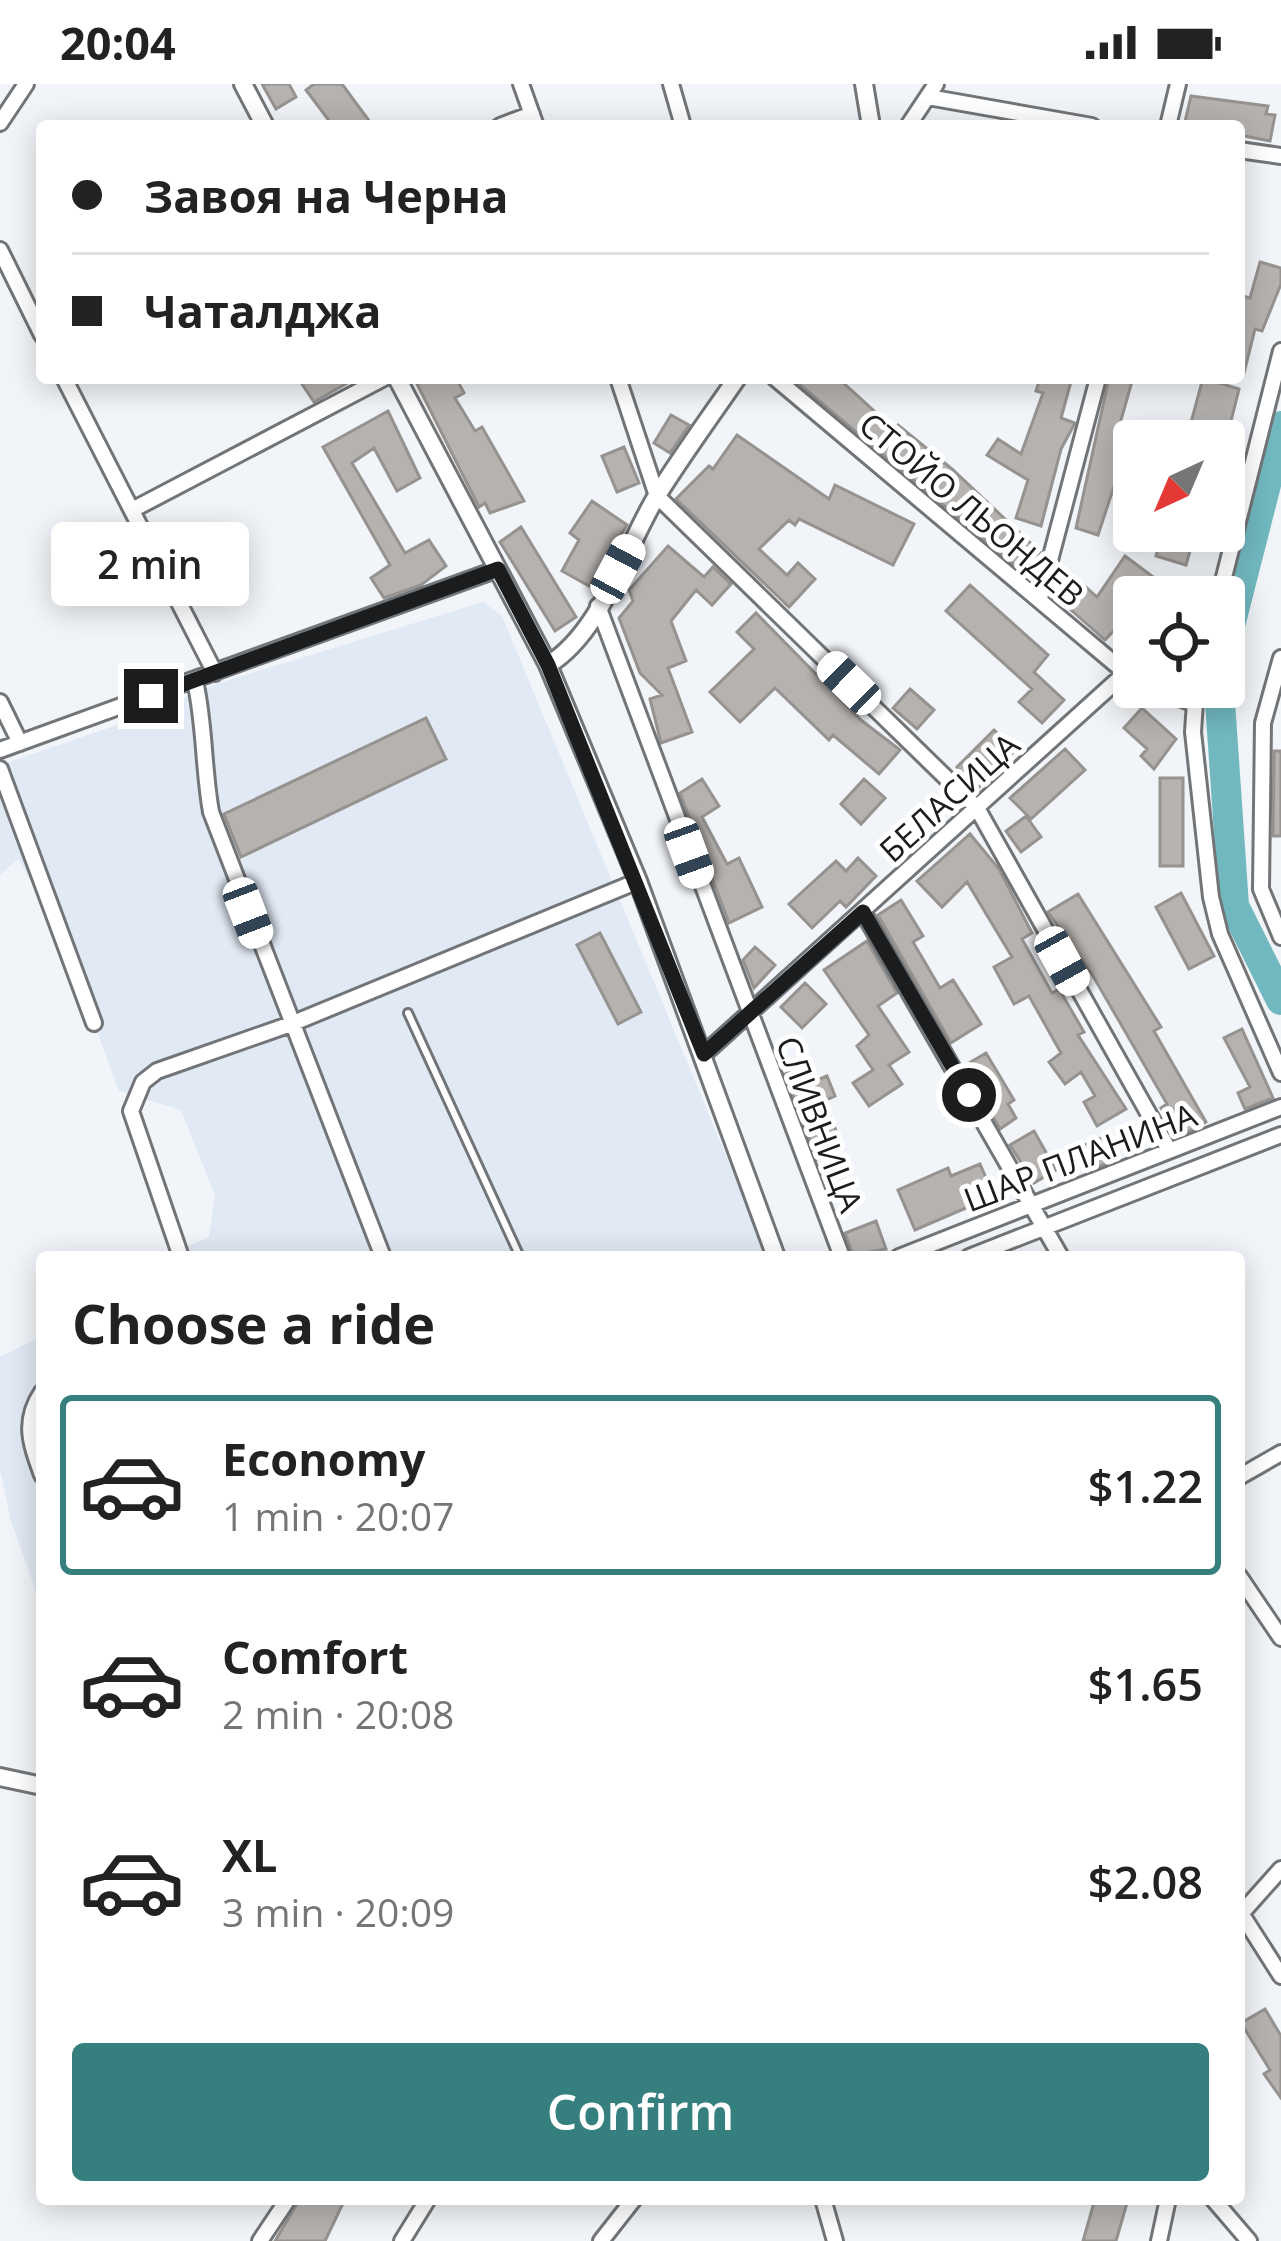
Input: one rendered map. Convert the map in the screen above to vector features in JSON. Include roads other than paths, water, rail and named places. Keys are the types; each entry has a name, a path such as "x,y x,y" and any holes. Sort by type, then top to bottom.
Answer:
{"street":[{"path":"0,123 26,84"},
{"path":"243,84 262,120"},
{"path":"521,84 534,120"},
{"path":"671,84 681,120"},
{"path":"864,84 870,120"},
{"path":"1169,120 1178,84"},
{"path":"912,120 932,90 1064,120"},
{"path":"1245,151 1281,156"},
{"path":"0,250 36,323"},
{"path":"1224,576 1281,351"},
{"path":"67,384 214,674"},
{"path":"132,510 373,384"},
{"path":"401,384 548,665 638,881 774,1251"},
{"path":"620,384 657,496 976,808 1169,1150"},
{"path":"548,665 563,656 598,606 657,496 733,384"},
{"name":"СТОЙО ЛЬОНДЕВ","path":"782,384 1113,664"},
{"path":"1040,598 1097,384"},
{"path":"0,750 498,569"},
{"name":"СЛИВНИЦА","path":"598,606 840,1251"},
{"path":"1281,658 1263,723 1261,889 1281,937"},
{"path":"195,680 205,724 203,766 211,812 380,1251"},
{"name":"БЕЛАСИЦА","path":"704,1054 750,1018 976,808 1113,691"},
{"path":"0,702 20,743"},
{"path":"1192,708 1211,897 1220,934 1281,1073"},
{"path":"1263,723 1281,732"},
{"path":"0,770 94,1024"},
{"path":"180,1251 131,1112 135,1096 157,1071 291,1024 638,881"},
{"path":"863,912 1058,1251"},
{"name":"ШАР ПЛАНИНА","path":"913,1251 1281,1107"},
{"name":"ШАР ПЛАНИНА","path":"985,1251 1281,1135"},
{"path":"36,1401 28,1435 36,1458"},
{"path":"1245,1474 1281,1453"},
{"path":"1245,1585 1281,1638"},
{"path":"0,1777 36,1785"},
{"path":"1245,1908 1281,1868"},
{"path":"1245,1922 1281,1976"},
{"path":"260,2241 284,2205"},
{"path":"402,2241 424,2205"},
{"path":"601,2241 628,2205"},
{"path":"826,2205 835,2241"},
{"path":"1159,2241 1167,2205"},
{"path":"1218,2205 1250,2241"}],"lane":[{"path":"408,1012 517,1251"}],"waterway":[{"path":"1243,576 1281,426"},
{"path":"1220,708 1234,906 1281,1000"}]}
